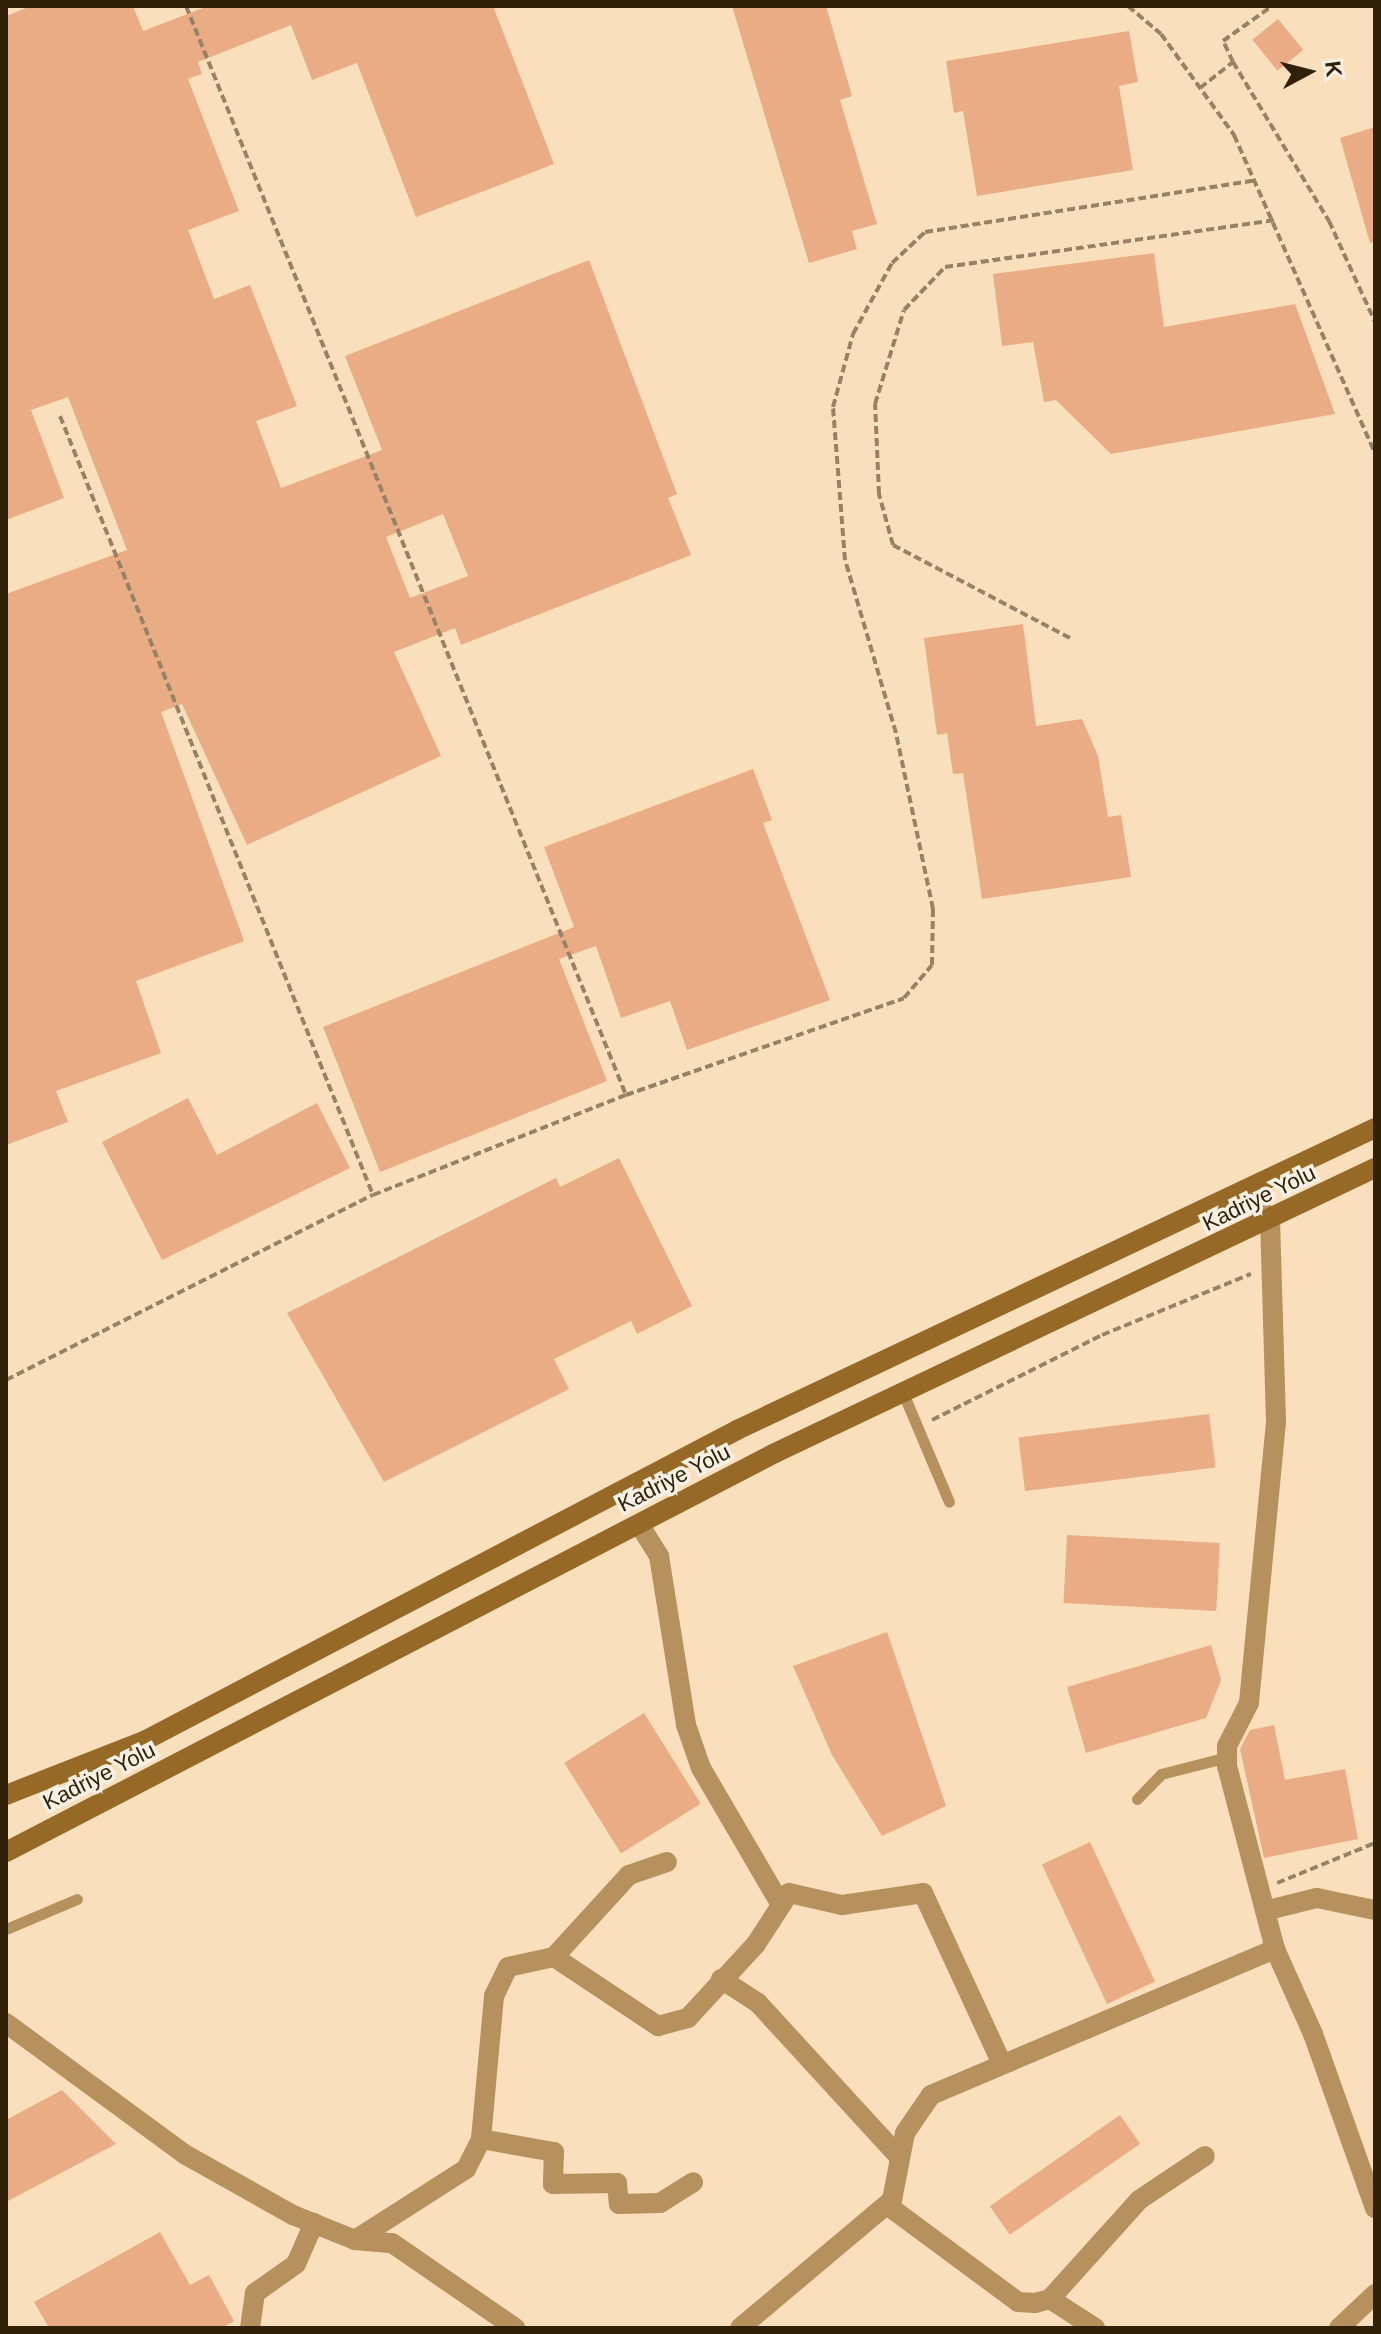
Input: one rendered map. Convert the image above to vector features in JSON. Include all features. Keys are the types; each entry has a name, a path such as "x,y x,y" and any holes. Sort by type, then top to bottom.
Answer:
{"main road":[{"name":"Kadriye Yolu","path":"6,1795 144,1741 737,1430 1247,1193 1375,1128"},
{"name":"Kadriye Yolu","path":"6,1852 639,1524 903,1393 1375,1168"}],"street":[{"path":"1247,1193 1270,1219 1276,1422 1249,1703 1227,1757 1264,1889 1275,1949 1313,2034 1374,2201"},
{"path":"639,1524 659,1556 686,1725 701,1768 781,1905"},
{"path":"355,2240 466,2169 481,2139 494,1996 508,1967 554,1957 629,1875 667,1862"},
{"path":"554,1957 658,2026 688,2018 756,1944 789,1893 842,1905 923,1893 1002,2064"},
{"path":"1268,1910 1317,1898 1375,1910"},
{"path":"740,2328 887,2205 905,2133 931,2095 1275,1949"},
{"path":"721,1979 758,2003 899,2157"},
{"path":"6,2023 186,2155 314,2223 355,2240 392,2243 515,2328"},
{"path":"481,2139 554,2152 553,2184 617,2183 619,2204 660,2203 693,2182"},
{"path":"1050,2299 1139,2200 1205,2156"},
{"path":"887,2205 1018,2302 1050,2299 1095,2328"},
{"path":"250,2328 255,2293 296,2264 314,2223"},
{"path":"1339,2328 1375,2294"}],"lane":[{"path":"903,1393 920,1425 949,1502"},
{"path":"1137,1799 1161,1774 1227,1757"},
{"path":"6,1929 77,1899"}],"path":[{"path":"186,6 626,1095"},
{"path":"1128,6 1161,34 1234,135 1275,220 1375,453"},
{"path":"1272,6 1223,41 1329,221 1375,322"},
{"path":"1200,88 1233,62"},
{"path":"6,1380 373,1195 626,1095 904,998 932,965 933,909 899,748 845,560 833,407 853,334 892,263 925,232 1256,180"},
{"path":"1070,638 893,545 879,494 875,404 904,310 945,267 1275,220"},
{"path":"60,416 373,1195"},
{"path":"920,1425 1102,1335 1272,1265"},
{"path":"1264,1889 1375,1843"}],"building":[{"path":"31,6 133,6 143,31 208,6 493,6 554,164 416,217 357,63 312,80 291,25 198,62 202,74 188,79 239,211 188,230 214,299 250,285 297,406 256,421 281,488 382,450 345,356 589,260 677,494 668,498 691,555 461,645 455,628 394,652 441,756 247,845 182,704 161,712 244,941 136,981 161,1053 56,1091 68,1122 6,1145 6,594 127,550 68,397 31,410 64,498 6,520 6,16","holes":["443,514 468,576 410,598 386,537"]},
{"path":"732,6 826,6 852,96 840,100 877,224 852,231 857,249 809,263"},
{"path":"1278,19 1303,50 1278,71 1252,40"},
{"path":"1129,31 1138,82 1119,86 1133,170 977,196 963,111 954,113 946,61"},
{"path":"1375,127 1375,242 1370,243 1340,138"},
{"path":"1154,253 1164,327 1295,304 1335,414 1111,454 1056,400 1044,402 1033,342 1002,346 993,274"},
{"path":"1023,624 1036,726 1082,719 1098,756 1108,817 1121,815 1131,877 982,899 963,773 953,774 947,733 937,735 924,638"},
{"path":"753,769 772,820 763,823 830,1000 687,1050 670,1001 621,1018 596,946 559,959 607,1081 380,1172 323,1027 574,927 544,847"},
{"path":"188,1098 217,1155 317,1103 350,1168 162,1260 102,1142"},
{"path":"619,1158 692,1306 637,1334 631,1321 554,1359 569,1389 384,1482 287,1313 556,1178 560,1187"},
{"path":"1209,1414 1216,1468 1025,1491 1018,1437"},
{"path":"1067,1535 1220,1543 1216,1611 1063,1603"},
{"path":"887,1632 946,1806 882,1836 832,1755 793,1666"},
{"path":"1211,1645 1221,1680 1206,1718 1086,1753 1067,1687"},
{"path":"644,1713 701,1804 621,1854 564,1763"},
{"path":"1274,1725 1285,1780 1345,1769 1358,1839 1264,1858 1240,1749 1250,1730"},
{"path":"1090,1842 1155,1982 1107,2004 1042,1864"},
{"path":"62,2090 116,2144 6,2202 6,2120"},
{"path":"1120,2115 1140,2144 1010,2235 990,2206"},
{"path":"160,2232 190,2285 209,2275 234,2321 222,2328 49,2328 34,2302"}]}
